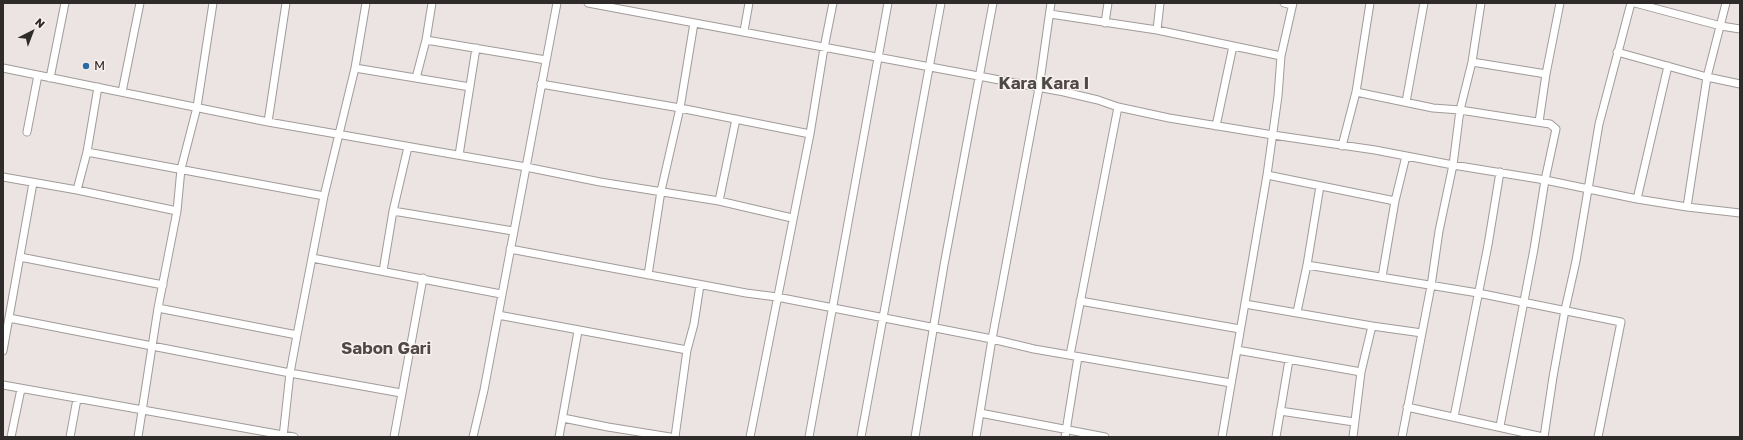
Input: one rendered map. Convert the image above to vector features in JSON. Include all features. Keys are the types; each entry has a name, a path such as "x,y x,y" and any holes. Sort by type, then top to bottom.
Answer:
{"street":[{"path":"50,78 65,3"},
{"path":"122,92 140,3"},
{"path":"138,437 158,308 177,211 181,169 197,107 213,3"},
{"path":"268,122 286,3"},
{"path":"283,436 290,373 297,334 324,196 355,68 366,3"},
{"path":"416,78 426,40 432,3"},
{"path":"473,437 498,315 557,3"},
{"path":"588,3 980,76 1098,100 1118,107 1216,126 1375,150 1453,165 1545,180 1637,199 1740,213"},
{"path":"744,31 749,3"},
{"path":"750,437 792,218 810,134 833,3"},
{"path":"809,437 831,309 888,3"},
{"path":"861,437 941,3"},
{"path":"915,437 993,3"},
{"path":"976,437 992,339 1039,88 1052,3"},
{"path":"1105,23 1108,3"},
{"path":"1157,30 1160,3"},
{"path":"1222,437 1267,175 1273,135 1281,56 1293,4 1284,3"},
{"path":"1342,146 1356,92 1370,3"},
{"path":"1406,102 1424,3"},
{"path":"1402,437 1431,286 1439,231 1453,165 1460,110 1472,62 1481,3"},
{"path":"1540,122 1546,74 1560,3"},
{"path":"1407,407 1500,426 1544,437 1565,310 1576,261 1599,124 1630,3"},
{"path":"1635,3 1740,30"},
{"path":"1687,207 1707,77 1726,3"},
{"path":"1050,14 1157,30 1281,56"},
{"path":"648,275 661,191 680,108 694,23"},
{"path":"426,40 546,60"},
{"path":"1216,126 1223,86 1233,46"},
{"path":"459,155 476,48"},
{"path":"1617,52 1707,77 1740,84"},
{"path":"1472,62 1546,74"},
{"path":"1637,199 1668,66"},
{"path":"3,68 268,122 526,167 600,182 719,201 792,218"},
{"path":"355,68 470,86"},
{"path":"27,132 38,75"},
{"path":"541,84 680,108 810,134"},
{"path":"77,190 87,152 98,87"},
{"path":"1356,92 1433,108 1460,110 1540,122 1550,124 1556,130 1545,180 1500,426"},
{"path":"1070,355 1118,107"},
{"path":"719,201 736,119"},
{"path":"383,271 393,211 408,147"},
{"path":"87,152 324,196"},
{"path":"1382,277 1394,201 1406,156"},
{"path":"1454,417 1488,245 1500,172"},
{"path":"1267,175 1394,201"},
{"path":"3,177 77,190 177,211"},
{"path":"3,351 33,182"},
{"path":"1297,312 1307,265 1320,186"},
{"path":"393,211 513,231"},
{"path":"510,249 883,318 1078,357 1231,383"},
{"path":"20,257 163,285"},
{"path":"312,258 501,294"},
{"path":"1307,265 1478,293 1621,322 1598,437"},
{"path":"394,437 423,278"},
{"path":"675,437 687,350 694,324 700,285"},
{"path":"1080,300 1240,329"},
{"path":"1245,304 1422,333"},
{"path":"158,308 297,334"},
{"path":"498,315 687,350"},
{"path":"9,318 290,373 402,393"},
{"path":"1352,437 1361,372 1372,326"},
{"path":"559,437 578,331"},
{"path":"1237,350 1361,372"},
{"path":"1065,434 1078,357"},
{"path":"1276,437 1289,360"},
{"path":"3,385 294,437"},
{"path":"11,437 21,389"},
{"path":"70,437 77,399"},
{"path":"1280,411 1354,422"},
{"path":"980,413 1065,434 1105,437"},
{"path":"563,418 608,428 670,437"}],"place":[{"name":"M","path":"86,66"}],"district":[{"name":"Kara Kara I","path":"1044,84"},
{"name":"Sabon Gari","path":"386,349"}]}
